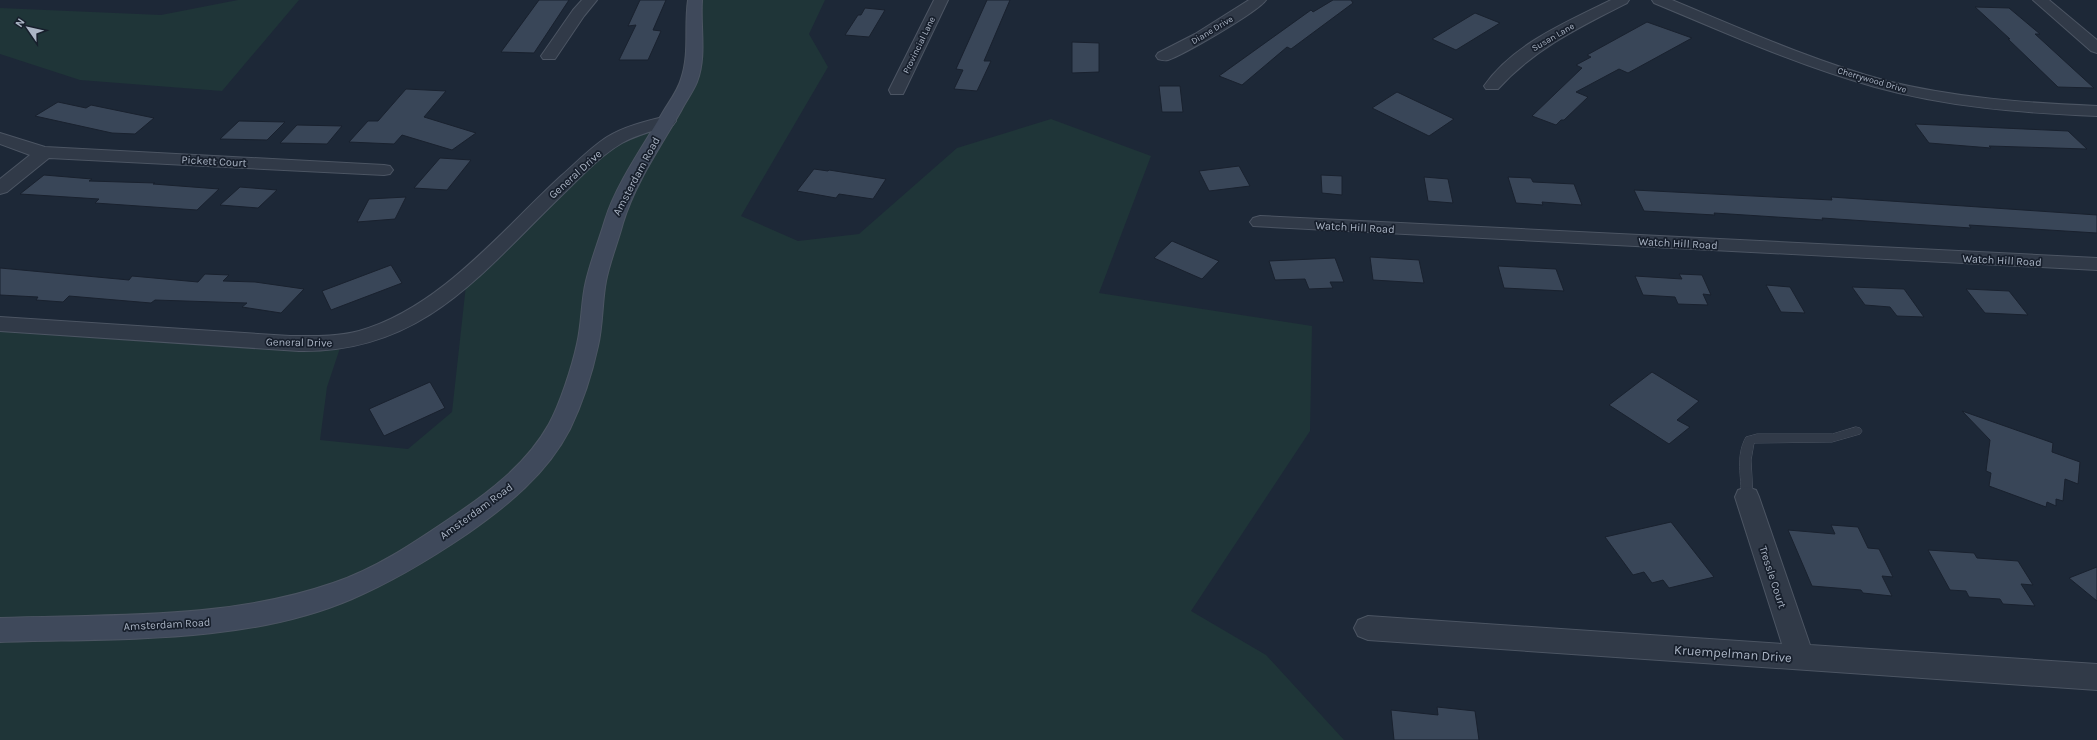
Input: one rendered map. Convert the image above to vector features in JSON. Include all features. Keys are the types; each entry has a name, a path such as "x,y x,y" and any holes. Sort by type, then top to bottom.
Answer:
{"street":[{"path":"549,56 578,13 590,0"},
{"name":"Amsterdam Road","path":"0,630 202,623 248,617 289,608 341,592 381,574 414,556 485,508 517,481 538,458 558,429 575,388 588,345 596,281 611,227 619,206 635,175 689,80 693,68 695,0"},
{"name":"Provincial Lane","path":"897,90 942,0"},
{"name":"Diane Drive","path":"1164,56 1231,20 1259,0"},
{"name":"Susan Lane","path":"1492,86 1521,56 1557,34 1622,0"},
{"name":"Cherrywood Drive","path":"1659,0 1798,57 1882,84 1930,95 1982,104 2014,108 2097,111"},
{"path":"2040,0 2097,48"},
{"name":"General Drive","path":"0,324 290,343 322,344 365,337 402,322 434,304 467,276 607,146 638,130 666,121"},
{"name":"Pickett Court","path":"0,138 45,152 384,170"},
{"path":"0,188 45,152"},
{"name":"Watch Hill Road","path":"1260,222 2097,264"},
{"name":"Tressle Court","path":"1747,497 1800,657"},
{"name":"Kruempelman Drive","path":"1368,628 2097,677"}],"lane":[{"path":"1747,497 1748,486 1744,460 1745,447 1750,440 1757,438 1832,438 1856,431"}],"green space":[{"path":"238,0 299,0 222,91 80,80 0,54 0,8 161,15"},
{"path":"695,0 825,0 809,34 828,67 741,216 798,241 859,234 957,148 1051,119 1151,156 1099,293 1312,326 1310,431 1191,611 1266,655 1344,740 0,740 0,324 342,342 327,387 320,440 408,449 452,412 467,276 607,146 667,121 681,96"}],"building":[{"path":"539,0 569,0 534,53 501,52"},
{"path":"640,0 666,0 653,30 661,31 648,60 619,60 636,25 628,26"},
{"path":"987,0 1010,0 984,61 991,61 977,91 954,89 963,70 956,69"},
{"path":"1333,0 1351,0 1353,3 1291,49 1287,47 1242,85 1219,76 1311,10 1313,12"},
{"path":"1975,7 2009,8 2040,34 2035,34 2094,88 2058,87 2008,39 2010,39"},
{"path":"865,8 885,10 869,37 845,35 858,15 861,15"},
{"path":"1475,13 1500,23 1456,50 1432,39"},
{"path":"1647,22 1692,38 1628,73 1619,69 1576,92 1588,97 1564,120 1561,120 1556,125 1532,116 1582,68 1576,65 1591,57 1587,55"},
{"path":"1072,42 1099,43 1099,72 1072,73"},
{"path":"1159,86 1180,86 1183,112 1162,112"},
{"path":"406,89 446,91 424,117 476,133 452,150 402,135 394,144 349,142 368,121 378,121"},
{"path":"1397,92 1454,119 1429,136 1372,108"},
{"path":"58,102 86,108 91,105 154,118 135,134 112,133 35,116"},
{"path":"239,121 285,122 267,140 220,139"},
{"path":"1915,124 2068,131 2087,149 1989,146 1991,148 1929,143"},
{"path":"297,125 342,126 327,144 280,143"},
{"path":"440,158 471,160 447,190 414,188"},
{"path":"1239,166 1250,186 1209,191 1199,171"},
{"path":"814,169 886,179 873,199 839,194 836,198 797,191"},
{"path":"44,175 92,179 89,181 155,183 153,184 219,189 197,210 95,203 99,199 20,194"},
{"path":"1321,175 1342,176 1342,195 1322,193"},
{"path":"1424,177 1448,179 1453,203 1428,201"},
{"path":"1508,177 1531,178 1533,182 1574,184 1582,205 1542,202 1543,205 1516,203"},
{"path":"240,187 277,190 258,208 220,205"},
{"path":"1634,190 1832,200 1831,197 2097,215 2097,233 1969,225 1971,228 1822,218 1823,220 1714,213 1715,215 1644,211"},
{"path":"406,197 395,219 357,222 369,199"},
{"path":"1172,241 1219,261 1202,279 1154,258"},
{"path":"1370,257 1419,260 1424,283 1373,280"},
{"path":"1335,258 1344,282 1330,282 1333,288 1309,289 1305,279 1275,280 1269,261"},
{"path":"391,265 402,283 331,310 322,291"},
{"path":"1498,266 1556,269 1564,291 1504,288"},
{"path":"0,268 129,280 132,276 198,282 205,274 229,275 223,281 255,282 304,289 281,313 242,307 247,303 155,300 151,303 69,296 63,302 36,300 38,297 0,295"},
{"path":"1679,274 1702,275 1711,295 1703,294 1708,305 1678,304 1675,297 1643,295 1635,276 1682,279"},
{"path":"1766,285 1790,287 1805,313 1781,312"},
{"path":"1852,287 1904,289 1924,317 1897,316 1890,307 1865,305"},
{"path":"1966,289 2009,291 2028,315 1985,313"},
{"path":"1652,372 1699,401 1677,420 1690,427 1669,444 1609,405"},
{"path":"430,382 445,408 384,436 369,409"},
{"path":"1962,411 2053,443 2052,452 2080,462 2078,484 2065,479 2063,501 2056,499 2056,506 2047,502 2046,507 1989,486 1991,473 1986,471 1990,440"},
{"path":"1671,522 1714,577 1669,588 1663,580 1652,583 1644,572 1633,575 1605,537"},
{"path":"1831,525 1858,527 1868,548 1879,549 1893,577 1882,576 1892,596 1863,593 1861,590 1812,586 1788,530 1835,534"},
{"path":"1928,550 1974,553 1977,558 2018,561 2033,585 2021,584 2035,606 2003,604 2000,599 1969,597 1966,591 1950,590"},
{"path":"2097,567 2097,601 2069,578"},
{"path":"1437,707 1475,711 1479,740 1394,740 1391,710 1438,715"}]}
